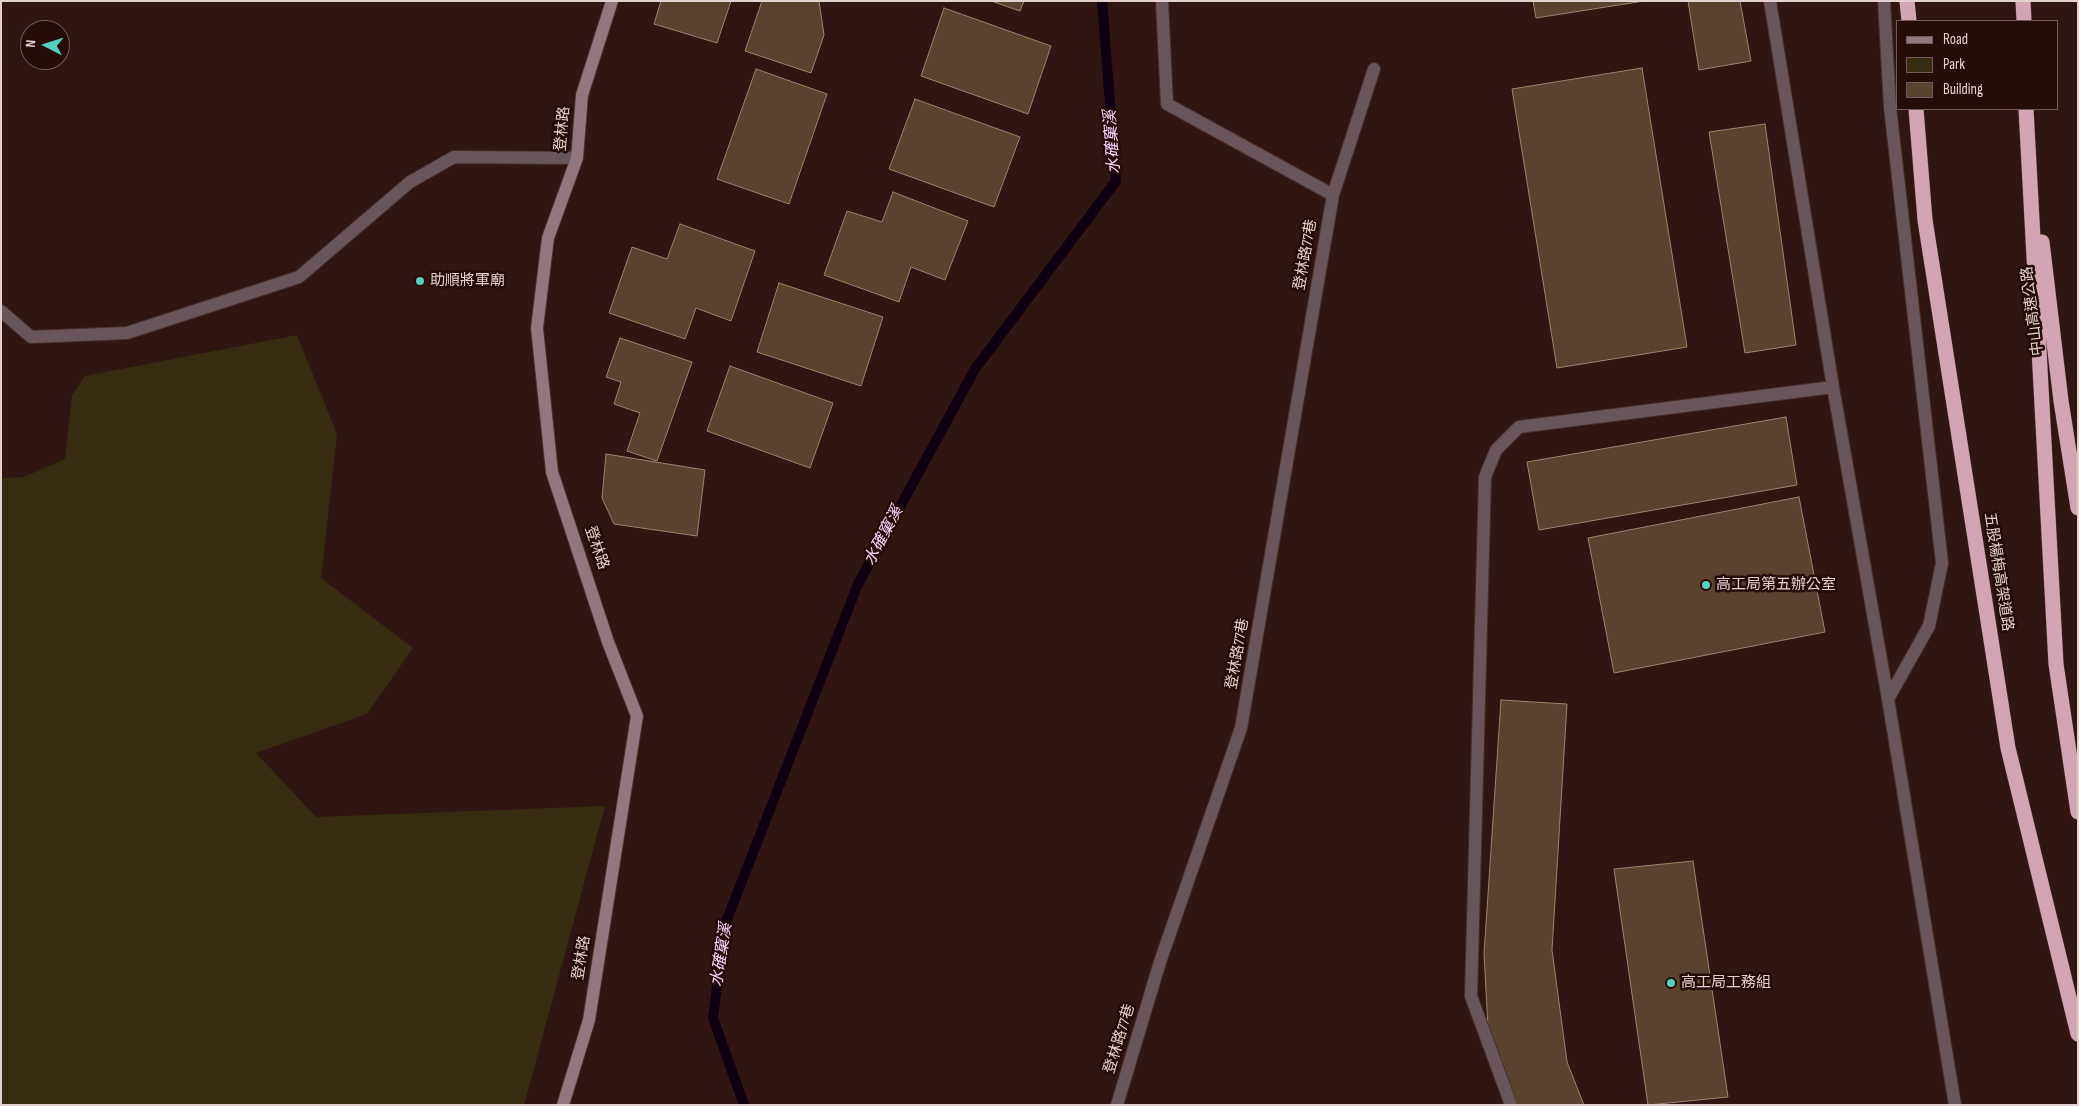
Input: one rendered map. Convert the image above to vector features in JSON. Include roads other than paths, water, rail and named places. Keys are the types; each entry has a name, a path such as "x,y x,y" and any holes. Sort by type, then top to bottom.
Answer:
{"highway":[{"path":"1907,1 1909,20"},
{"path":"2023,1 2024,20"},
{"name":"五股楊梅高架道路","path":"1916,110 1924,220 2008,748 2078,1034"},
{"path":"2026,110 2056,664 2078,812"},
{"name":"中山高速公路","path":"2026,110 2061,401 2078,508"}],"street":[{"name":"登林路","path":"563,1105 589,1020 637,716 608,642 552,472 537,328 548,238 577,158 582,95 612,1"},
{"path":"1162,1 1168,104 1333,195"},
{"path":"1770,1 1833,387 1888,699 1955,1105"},
{"path":"1884,1 1890,107 1942,563 1929,626 1888,699"},
{"name":"登林路77巷","path":"1117,1105 1160,962 1241,728 1333,195 1374,69"},
{"path":"1,311 30,337 127,333 299,277 410,182 454,157 577,158"},
{"path":"1511,1105 1471,996 1485,477 1496,450 1519,427 1833,387"}],"waterway":[{"name":"水確窠溪","path":"744,1105 713,1018 724,927 858,584 975,369 1116,181 1102,1"}],"place":[{"name":"助順將軍廟","path":"420,281"},
{"name":"高工局第五辦公室","path":"1706,585"},
{"name":"高工局工務組","path":"1671,983"}]}
